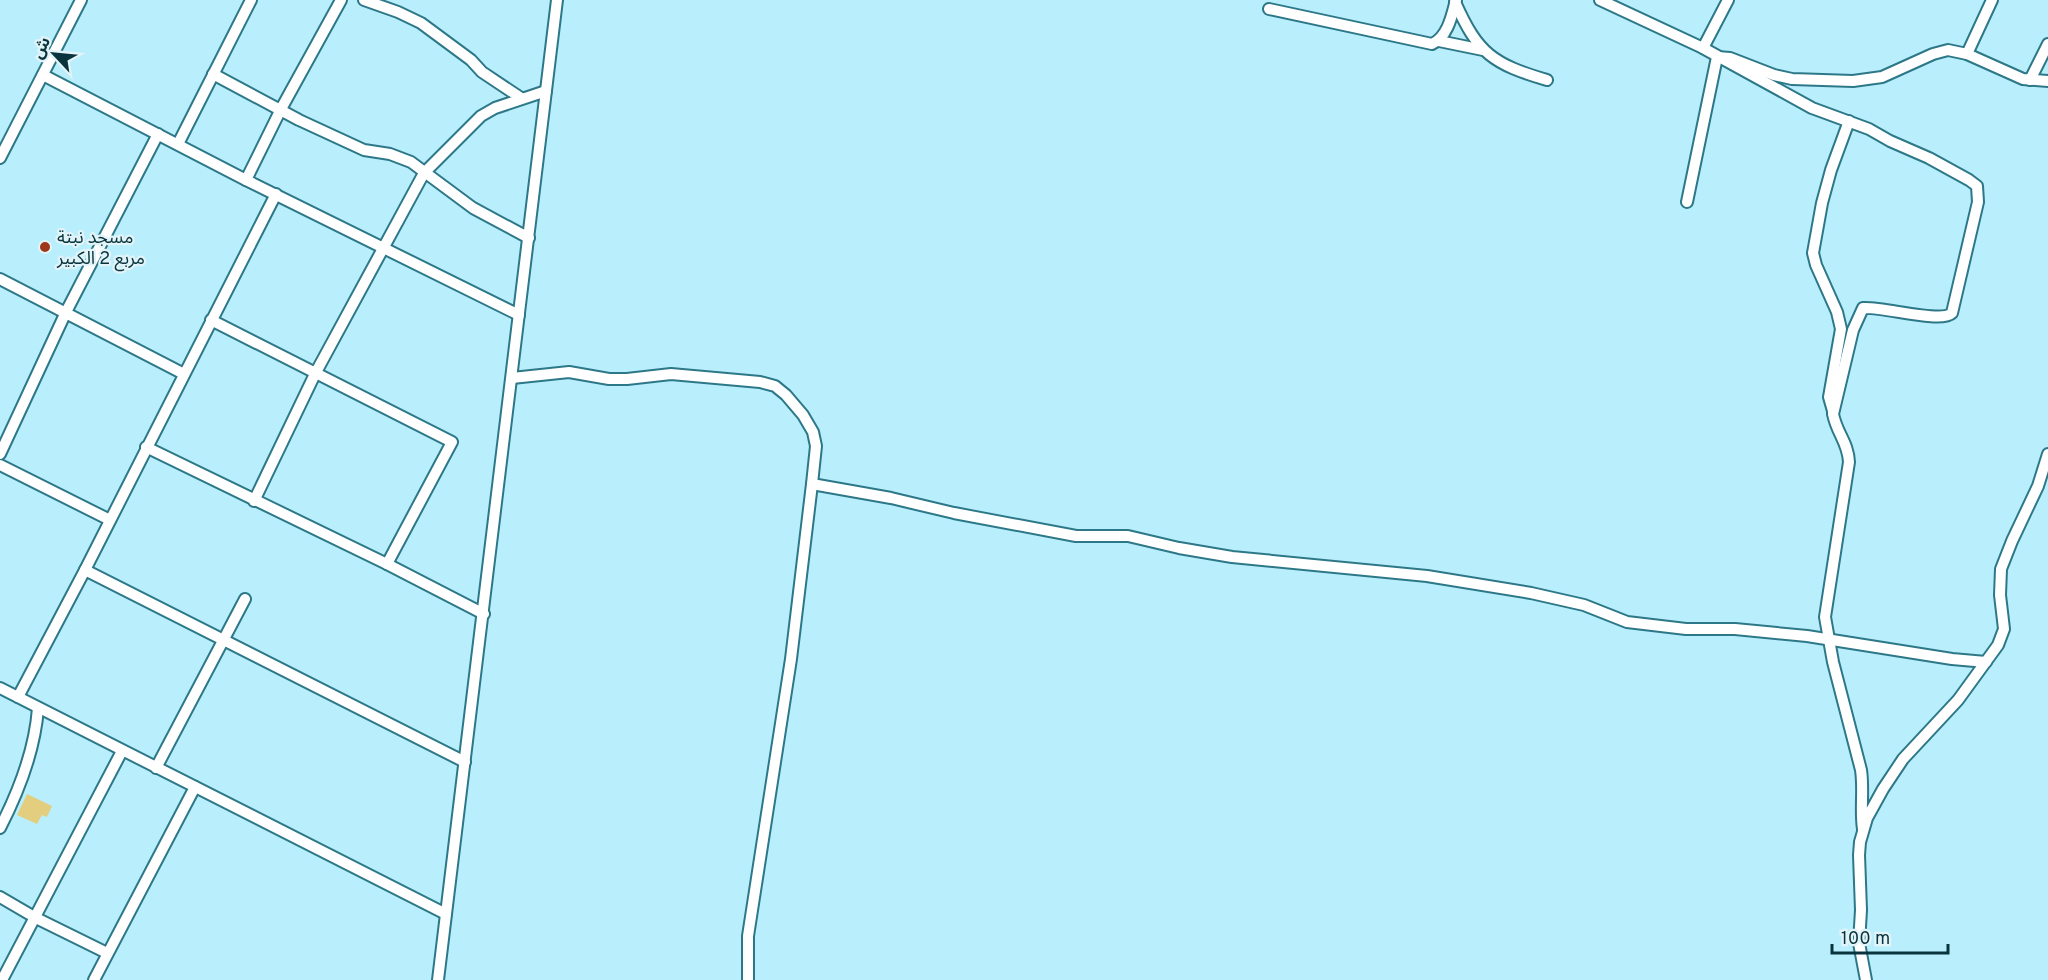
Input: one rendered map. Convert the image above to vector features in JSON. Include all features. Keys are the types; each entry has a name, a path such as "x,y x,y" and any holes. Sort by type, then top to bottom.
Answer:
{"street":[{"path":"0,158 81,0"},
{"path":"178,144 251,0"},
{"path":"246,180 281,109 341,0"},
{"path":"364,0 421,23 471,60 482,72 521,98"},
{"path":"438,980 557,0"},
{"path":"1600,0 1703,48 1812,108 1869,129 1963,176 1977,186 1978,202 1952,313 1945,318 1935,318 1894,310 1863,308 1853,330 1833,414"},
{"path":"1703,48 1728,0"},
{"path":"1967,54 1992,0"},
{"path":"1269,9 1432,44 1439,41 1445,33 1455,1"},
{"path":"1455,1 1465,25 1483,50 1515,71 1547,80"},
{"path":"1439,41 1483,50"},
{"path":"2030,80 2048,44"},
{"path":"1717,57 1730,58 1774,75 1792,79 1841,81 1882,77 1941,50 1954,50 2030,80 2048,81"},
{"path":"1687,202 1717,57"},
{"path":"213,74 299,120 364,150 390,154 411,162 473,208 529,238"},
{"path":"43,75 246,180 519,315"},
{"path":"254,501 315,374 424,173 468,126 481,116 521,98 546,91"},
{"path":"1849,121 1831,170 1822,203 1813,253 1816,266 1837,312 1841,329 1829,397 1836,429 1848,450 1849,462 1825,617 1861,770 1863,829"},
{"path":"0,454 66,312 158,134"},
{"path":"18,697 276,194"},
{"path":"0,279 184,374"},
{"path":"211,320 452,442 387,564"},
{"path":"512,378 569,372 609,380 671,374 741,379 775,386 786,395 813,432 816,446 813,484 791,658 748,936 748,980"},
{"path":"146,447 387,564 484,615"},
{"path":"1866,980 1859,943 1861,898 1859,855 1863,829 1870,811 1898,766 1958,700 1998,645 2004,629 2000,595 2001,569 2038,486 2048,454"},
{"path":"0,465 110,520"},
{"path":"813,484 1076,536 1128,536 1232,557 1461,581 1584,605 1627,622 1686,629 1747,630 1829,639 1952,659 1986,662"},
{"path":"85,570 465,762"},
{"path":"156,768 245,600"},
{"path":"0,688 446,914"},
{"path":"0,828 27,761 36,728 38,708"},
{"path":"2,980 122,751"},
{"path":"94,980 195,787"},
{"path":"0,897 36,918 107,953"}],"shaded area":[{"path":"27,794 52,806 47,817 42,815 37,824 17,815"}],"place":[{"name":"مسجد نبتة مربع 2 الكبير","path":"45,247"}]}
